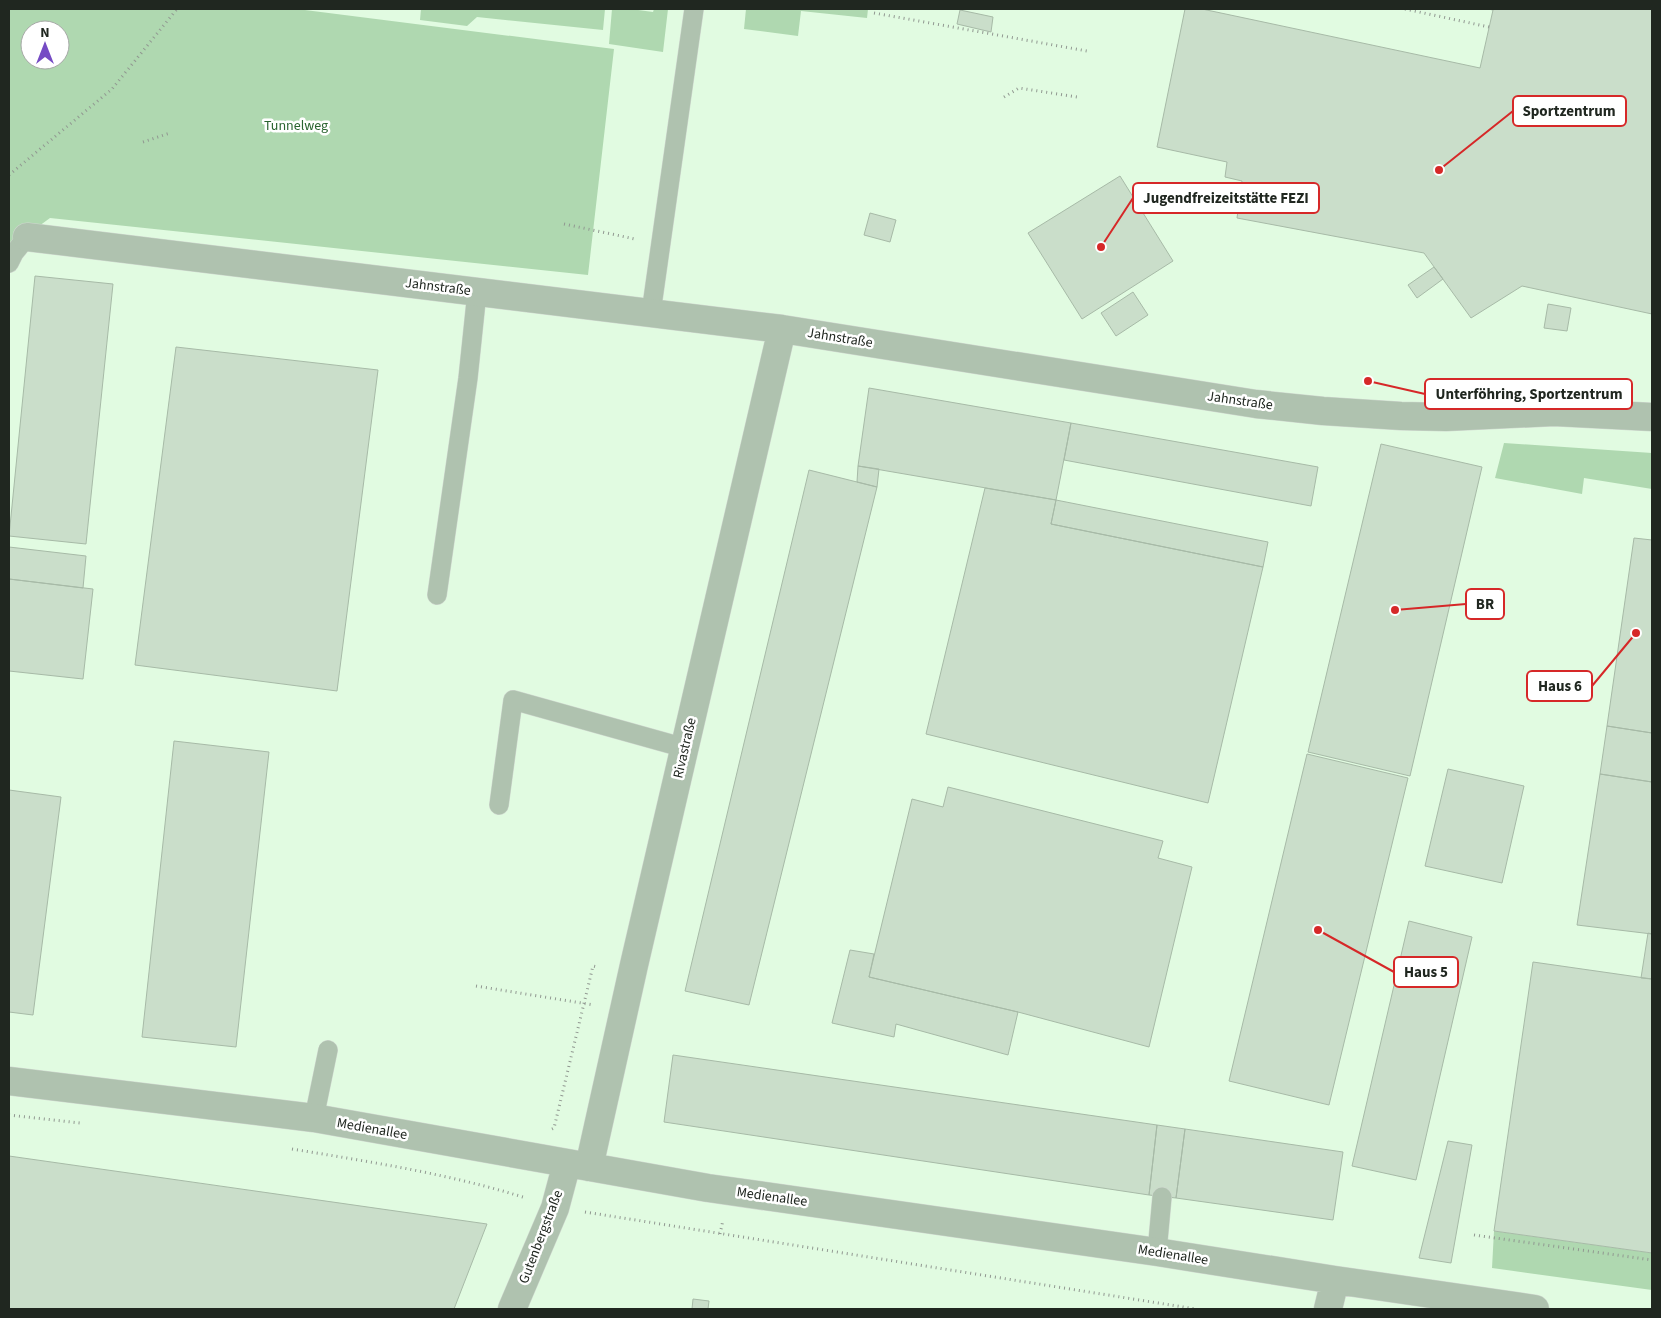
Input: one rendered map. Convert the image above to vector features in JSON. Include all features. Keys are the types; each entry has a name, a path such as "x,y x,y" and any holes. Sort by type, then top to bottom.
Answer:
{"street":[{"name":"Jahnstraße","path":"27,237 782,329 1256,404 1401,416 1446,417 1554,412 1652,418"},
{"name":"Rivastraße","path":"578,1165 624,1010 782,329"},
{"name":"Medienallee","path":"9,1081 314,1118 708,1188 1157,1252 1535,1309"},
{"name":"Gutenbergstraße","path":"512,1309 555,1208 578,1165"},
{"path":"1328,1309 1335,1280"}],"lane":[{"path":"651,313 694,9"},
{"path":"9,263 14,253 27,237"},
{"path":"436,595 468,378 477,292"},
{"path":"499,805 513,700 685,748"},
{"path":"314,1118 328,1050"},
{"path":"1157,1252 1162,1197"}],"path":[{"path":"9,175 112,89 177,9"},
{"path":"1405,9 1489,27"},
{"path":"874,14 1087,51"},
{"path":"1004,97 1019,88 1077,97"},
{"path":"144,142 170,133"},
{"path":"564,224 643,241"},
{"path":"547,1130 554,1128 593,966 597,967"},
{"path":"476,986 624,1010"},
{"path":"9,1115 88,1124"},
{"path":"289,1148 420,1171 493,1188 555,1208 1196,1309"},
{"path":"1474,1235 1652,1260"}],"shaded area":[{"path":"182,9 1652,9 1652,1309 9,1309 9,211"}],"green space":[{"name":"Tunnelweg","path":"9,9 297,9 614,49 588,275 50,218 9,248"},
{"path":"421,9 605,9 603,30 477,17 467,26 420,20"},
{"path":"612,9 653,12 654,9 668,9 663,52 609,44"},
{"path":"746,9 868,9 867,18 801,11 798,36 744,29"},
{"path":"1504,443 1652,453 1652,489 1584,478 1582,494 1495,478"},
{"path":"1494,1231 1652,1253 1652,1290 1492,1268"}],"building":[{"path":"1185,9 1202,9 1480,68 1493,10 1488,9 1652,9 1652,314 1522,286 1471,318 1424,253 1237,218 1242,181 1225,177 1227,162 1157,147"},
{"path":"960,10 993,17 991,32 957,24"},
{"path":"1120,176 1173,261 1082,319 1028,233"},
{"path":"870,213 896,220 890,242 864,235"},
{"path":"1434,267 1443,279 1417,298 1408,285"},
{"path":"35,276 113,284 86,544 9,536"},
{"path":"1133,292 1148,315 1116,336 1101,313"},
{"path":"1548,304 1571,308 1567,331 1544,328"},
{"path":"176,347 378,370 337,691 135,665"},
{"path":"869,388 1071,423 1056,500 858,466"},
{"path":"1071,423 1318,467 1311,506 1064,460"},
{"path":"1381,444 1482,467 1410,776 1308,752"},
{"path":"858,466 879,469 877,487 857,482"},
{"path":"809,470 877,487 749,1005 685,991"},
{"path":"985,488 1056,500 1051,524 1263,567 1208,803 926,734"},
{"path":"1056,500 1268,542 1263,567 1051,524"},
{"path":"1634,538 1652,540 1652,733 1607,726"},
{"path":"9,547 86,556 83,588 9,579"},
{"path":"9,579 93,589 83,679 9,671"},
{"path":"1607,726 1652,733 1652,782 1600,774"},
{"path":"174,741 269,752 236,1047 142,1037"},
{"path":"1307,754 1408,778 1329,1105 1229,1081"},
{"path":"1448,769 1524,786 1502,883 1425,866"},
{"path":"1600,774 1652,782 1652,934 1577,925"},
{"path":"948,787 1163,841 1158,858 1192,867 1149,1047 1018,1012 869,977 912,799 943,807"},
{"path":"9,790 61,797 33,1015 9,1012"},
{"path":"1409,921 1472,937 1416,1180 1352,1166"},
{"path":"1648,933 1652,934 1652,979 1641,978"},
{"path":"850,950 874,954 869,977 1018,1012 1008,1055 896,1024 894,1037 832,1023"},
{"path":"1533,962 1652,979 1652,1253 1494,1231"},
{"path":"673,1055 1157,1125 1149,1195 664,1122"},
{"path":"1157,1125 1185,1129 1176,1198 1149,1195"},
{"path":"1185,1129 1343,1152 1333,1220 1176,1198"},
{"path":"1448,1141 1472,1145 1451,1263 1419,1258"},
{"path":"9,1156 487,1224 454,1309 9,1309"},
{"path":"693,1299 709,1301 708,1309 692,1309"}],"place":[{"name":"Sportzentrum","path":"1439,170"},
{"name":"Jugendfreizeitstätte FEZI","path":"1101,247"},
{"name":"Unterföhring, Sportzentrum","path":"1368,381"},
{"name":"BR","path":"1395,610"},
{"name":"Haus 6","path":"1636,633"},
{"name":"Haus 5","path":"1318,930"}]}
